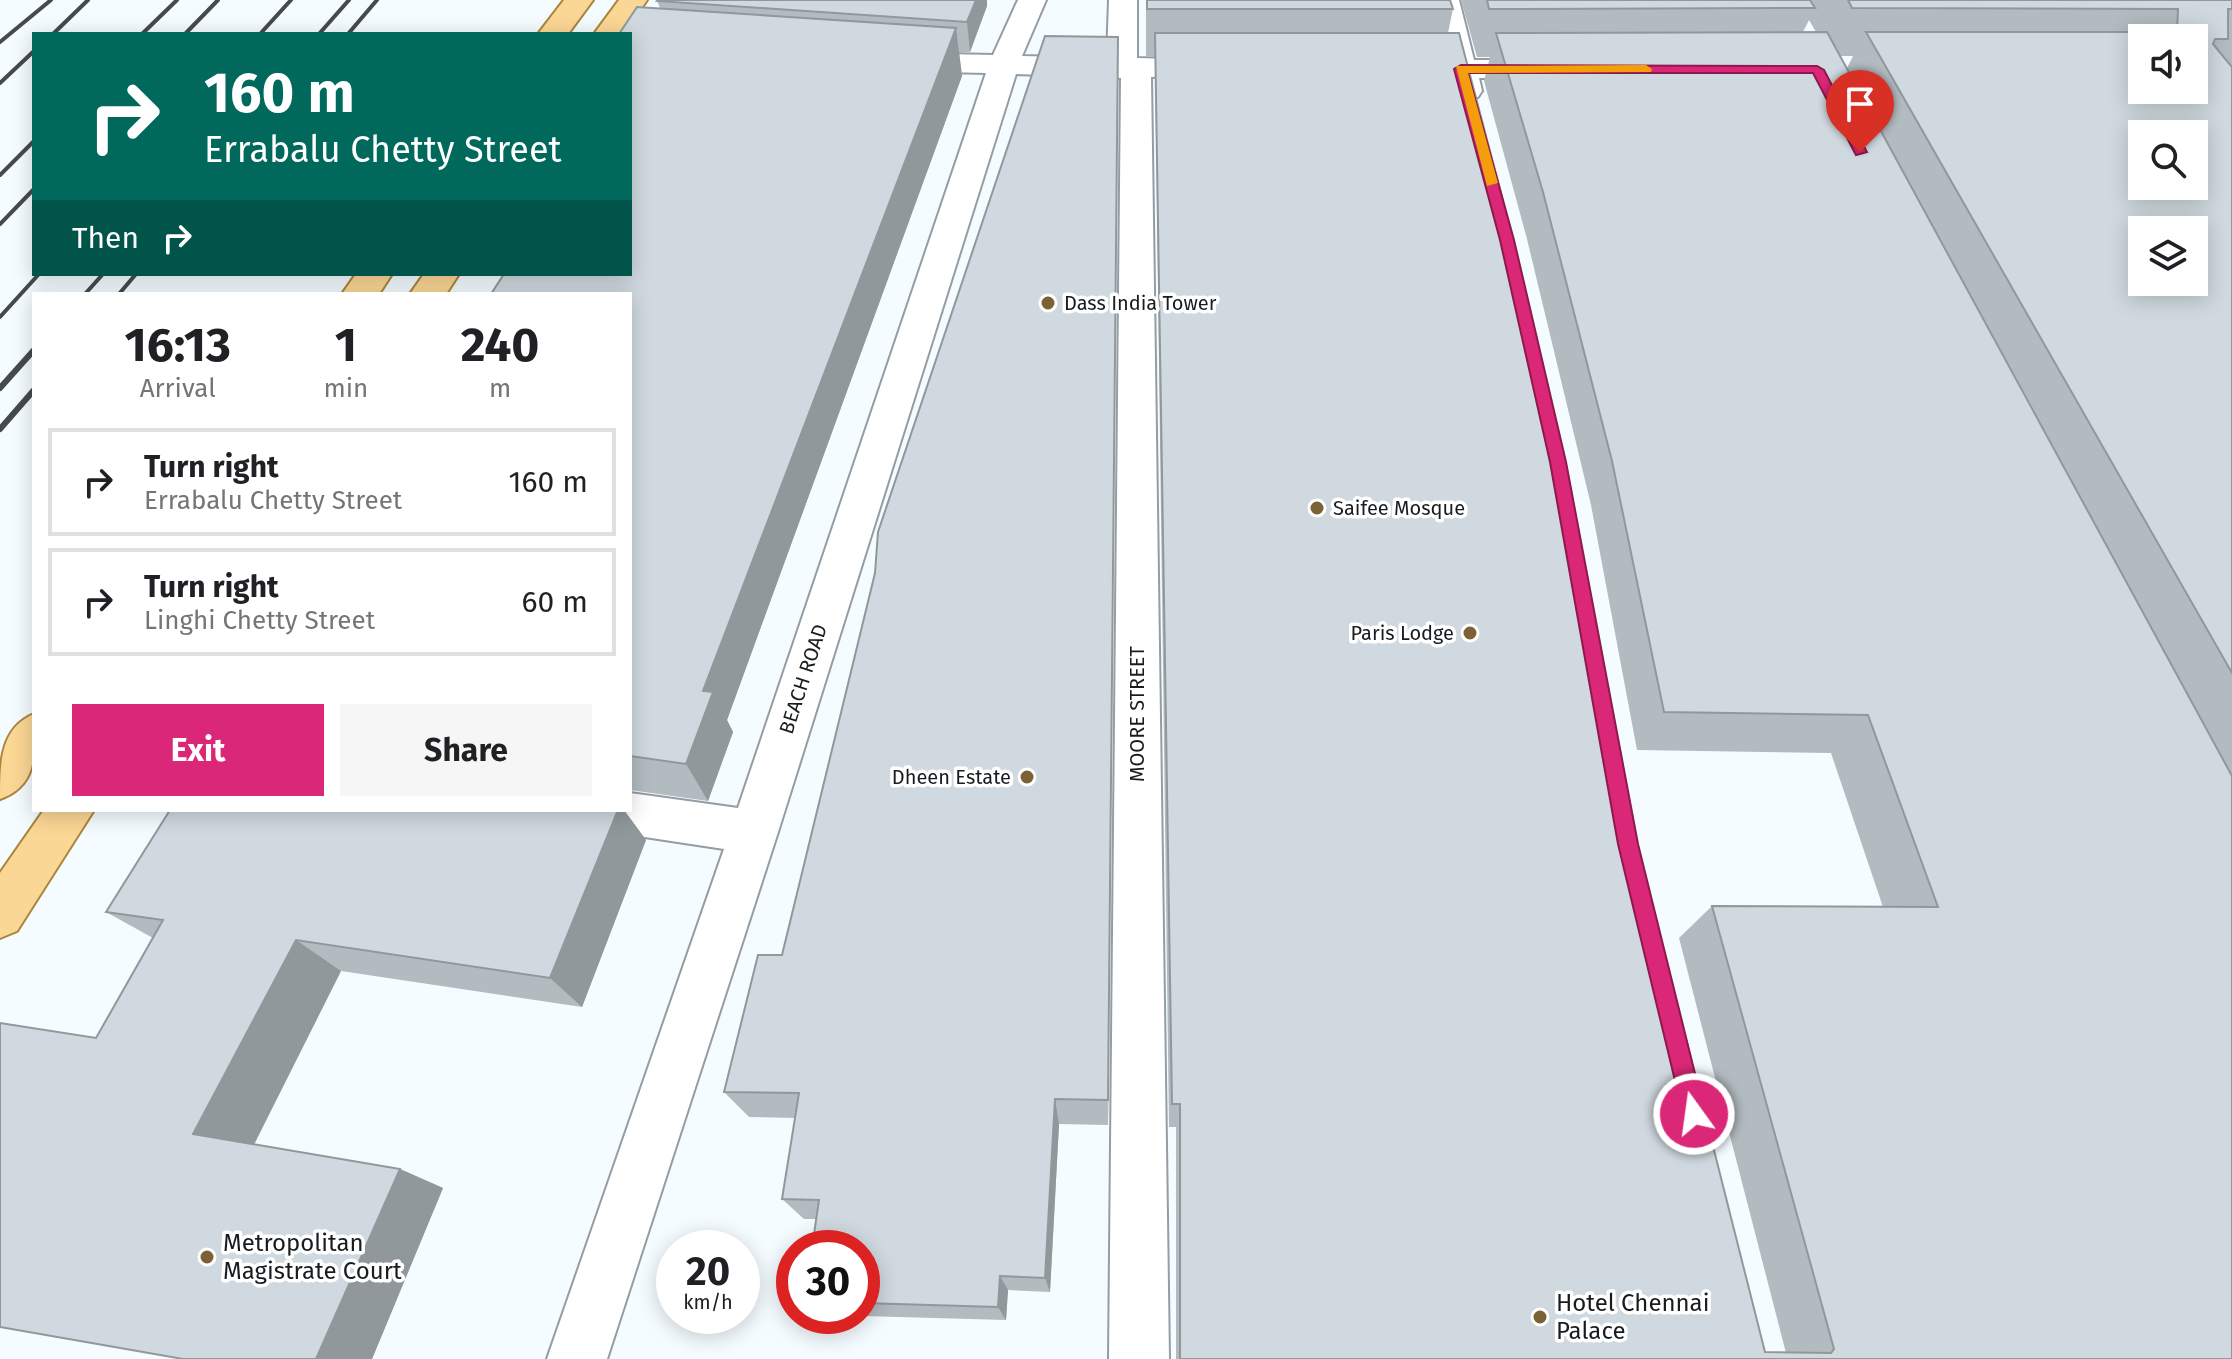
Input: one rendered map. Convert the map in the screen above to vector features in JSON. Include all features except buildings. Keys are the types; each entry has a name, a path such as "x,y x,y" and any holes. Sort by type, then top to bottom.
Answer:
{"main road":[{"path":"555,32 579,0"},
{"path":"610,32 633,0"},
{"path":"0,779 32,736"},
{"path":"0,915 70,812"}],"street":[{"name":"BEACH ROAD","path":"577,1359 754,832 1003,66 1032,0"},
{"name":"MOORE STREET","path":"1123,0 1129,69 1139,1359"},
{"path":"1445,0 1476,126"},
{"path":"864,60 1129,69 1244,69"},
{"path":"1383,69 1569,69"},
{"path":"619,812 754,832"}],"railway":[{"path":"0,42 51,0"},
{"path":"55,32 88,0"},
{"path":"144,32 177,0"},
{"path":"187,32 218,0"},
{"path":"262,32 291,0"},
{"path":"321,32 349,0"},
{"path":"350,32 377,0"},
{"path":"0,83 32,53"},
{"path":"0,175 32,143"},
{"path":"0,224 32,191"},
{"path":"0,317 37,276"},
{"path":"87,292 101,276"},
{"path":"121,292 134,276"},
{"path":"0,388 32,352"},
{"path":"0,429 32,392"}],"slow traffic":[{"path":"1492,183 1461,69 1646,69"}],"place":[{"name":"Dass India Tower","path":"1048,303"},
{"name":"Saifee Mosque","path":"1317,508"},
{"name":"Paris Lodge","path":"1470,633"},
{"name":"Dheen Estate","path":"1027,777"},
{"name":"Metropolitan Magistrate Court","path":"207,1257"},
{"name":"Hotel Chennai Palace","path":"1540,1317"}],"route":[{"path":"1694,1114 1628,844 1568,506 1507,240 1461,69 1817,70 1860,152"}]}
